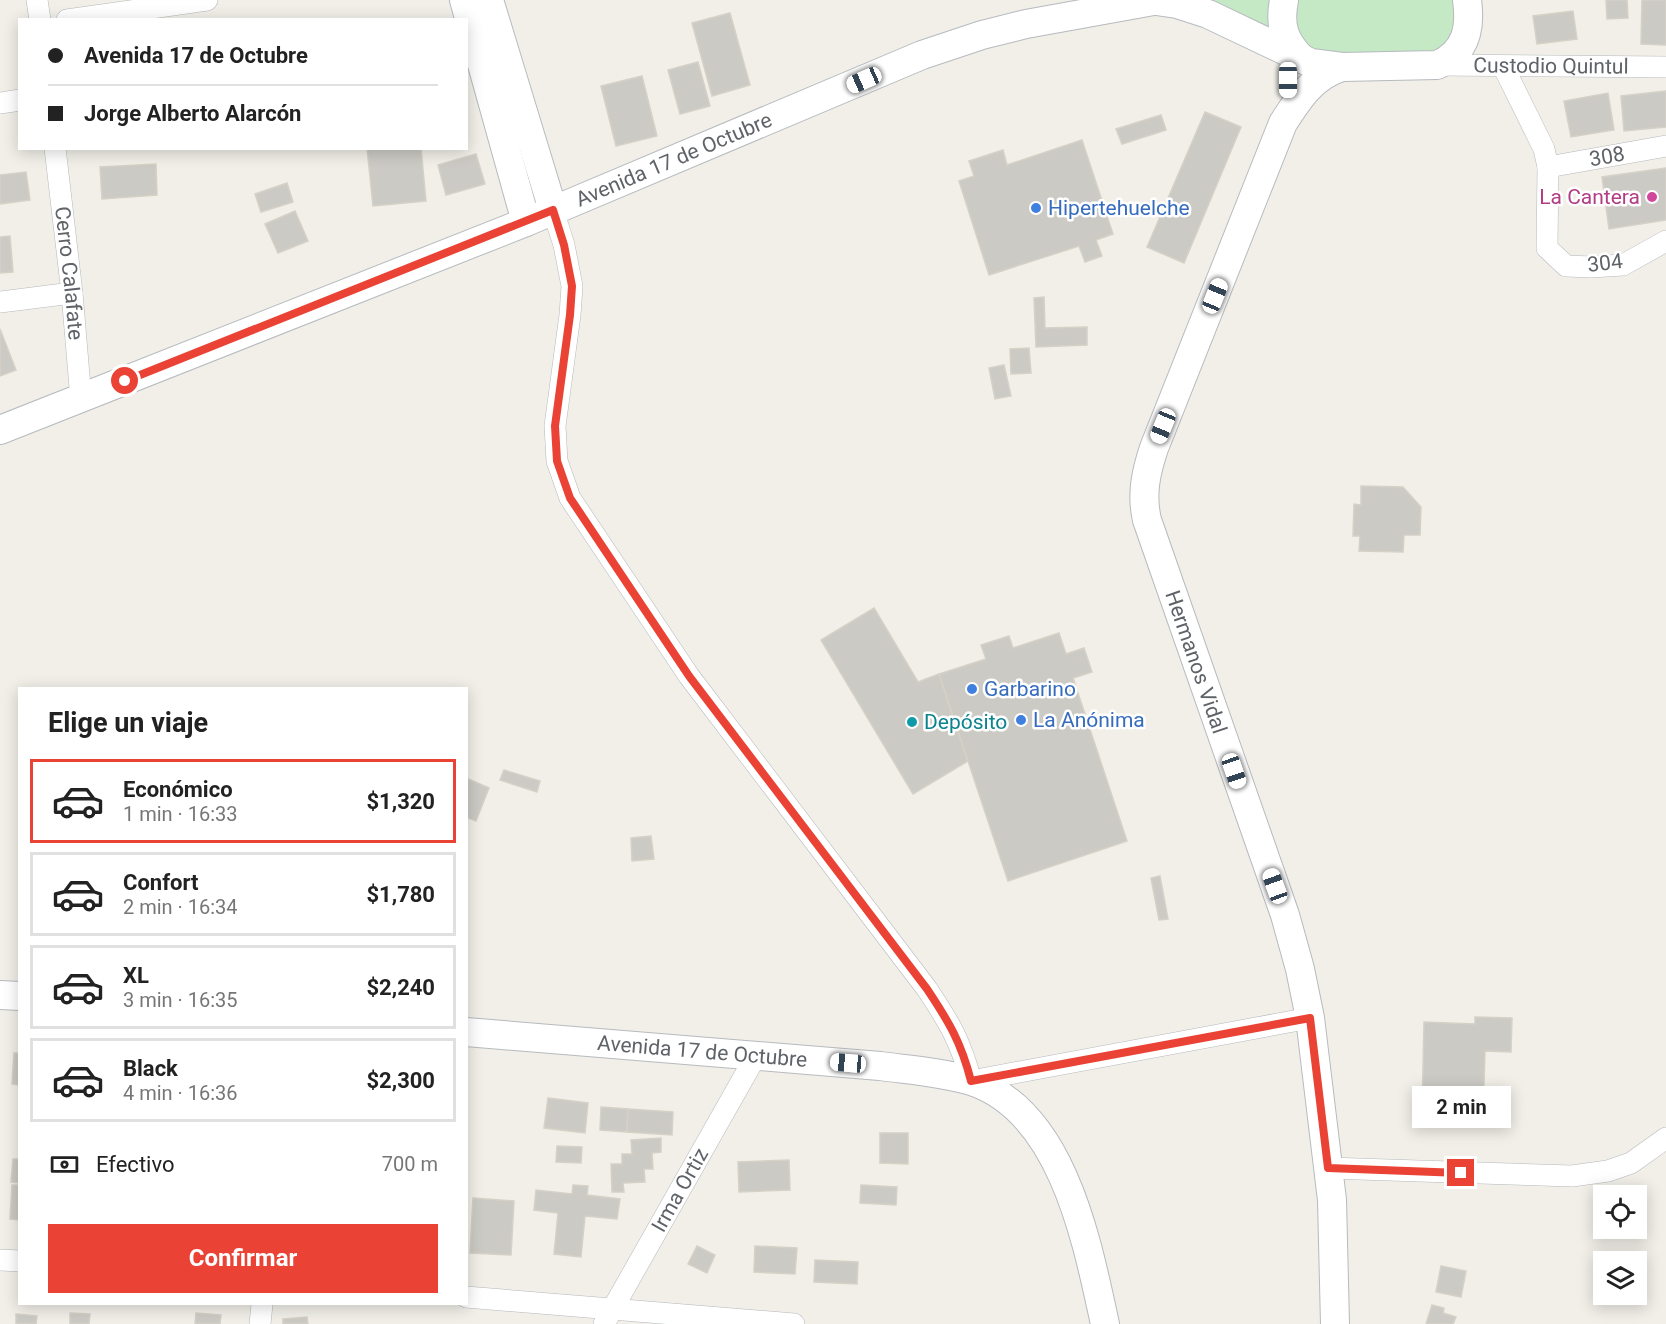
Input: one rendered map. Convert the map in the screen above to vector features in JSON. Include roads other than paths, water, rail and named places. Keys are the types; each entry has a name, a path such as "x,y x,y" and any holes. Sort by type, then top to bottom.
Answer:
{"main road":[{"path":"464,0 526,222"},
{"path":"489,0 553,210"},
{"name":"Avenida 17 de Octubre","path":"0,430 526,222 905,62 958,42 1026,24 1158,0 1193,8 1291,49 1322,65 1342,67 1437,65"},
{"name":"Hermanos Vidal","path":"1284,0 1282,12 1291,49 1288,94 1283,123 1154,448 1149,463 1144,507 1285,915 1300,969 1310,1018 1328,1168 1334,1231 1335,1324"},
{"path":"1437,65 1455,54 1462,46 1468,28 1467,0"},
{"name":"Hermanos Vidal","path":"1283,123 1312,84 1330,71 1342,67"},
{"path":"0,995 18,996"},
{"name":"Avenida 17 de Octubre","path":"468,1032 758,1054 925,1071 971,1081 993,1091 1013,1105 1029,1121 1065,1182 1087,1247 1106,1324"}],"street":[{"path":"38,0 40,18"},
{"path":"81,18 207,0"},
{"name":"Custodio Quintul","path":"1437,65 1666,67"},
{"path":"1503,66 1544,149 1548,167"},
{"path":"0,103 18,100"},
{"name":"308","path":"1548,167 1666,146"},
{"name":"Cerro Calafate","path":"55,150 72,293 81,399"},
{"name":"304","path":"1548,167 1546,248 1566,266 1623,265 1666,241"},
{"path":"553,210 564,245 572,286 555,426 557,461 570,498 689,676 927,989 955,1032 964,1052 971,1081 1310,1018"},
{"path":"0,302 72,293"},
{"name":"Irma Ortiz","path":"609,1316 758,1054"},
{"path":"1328,1168 1572,1176 1608,1171 1630,1163 1666,1138"},
{"path":"0,1260 18,1261"},
{"path":"468,1297 609,1316 794,1324"},
{"path":"260,1324 262,1305"}],"place":[{"name":"La Cantera","path":"1652,197"},
{"name":"Hipertehuelche","path":"1036,208"},
{"name":"Garbarino","path":"972,689"},
{"name":"La Anónima","path":"1021,720"},
{"name":"Depósito","path":"912,722"}]}
